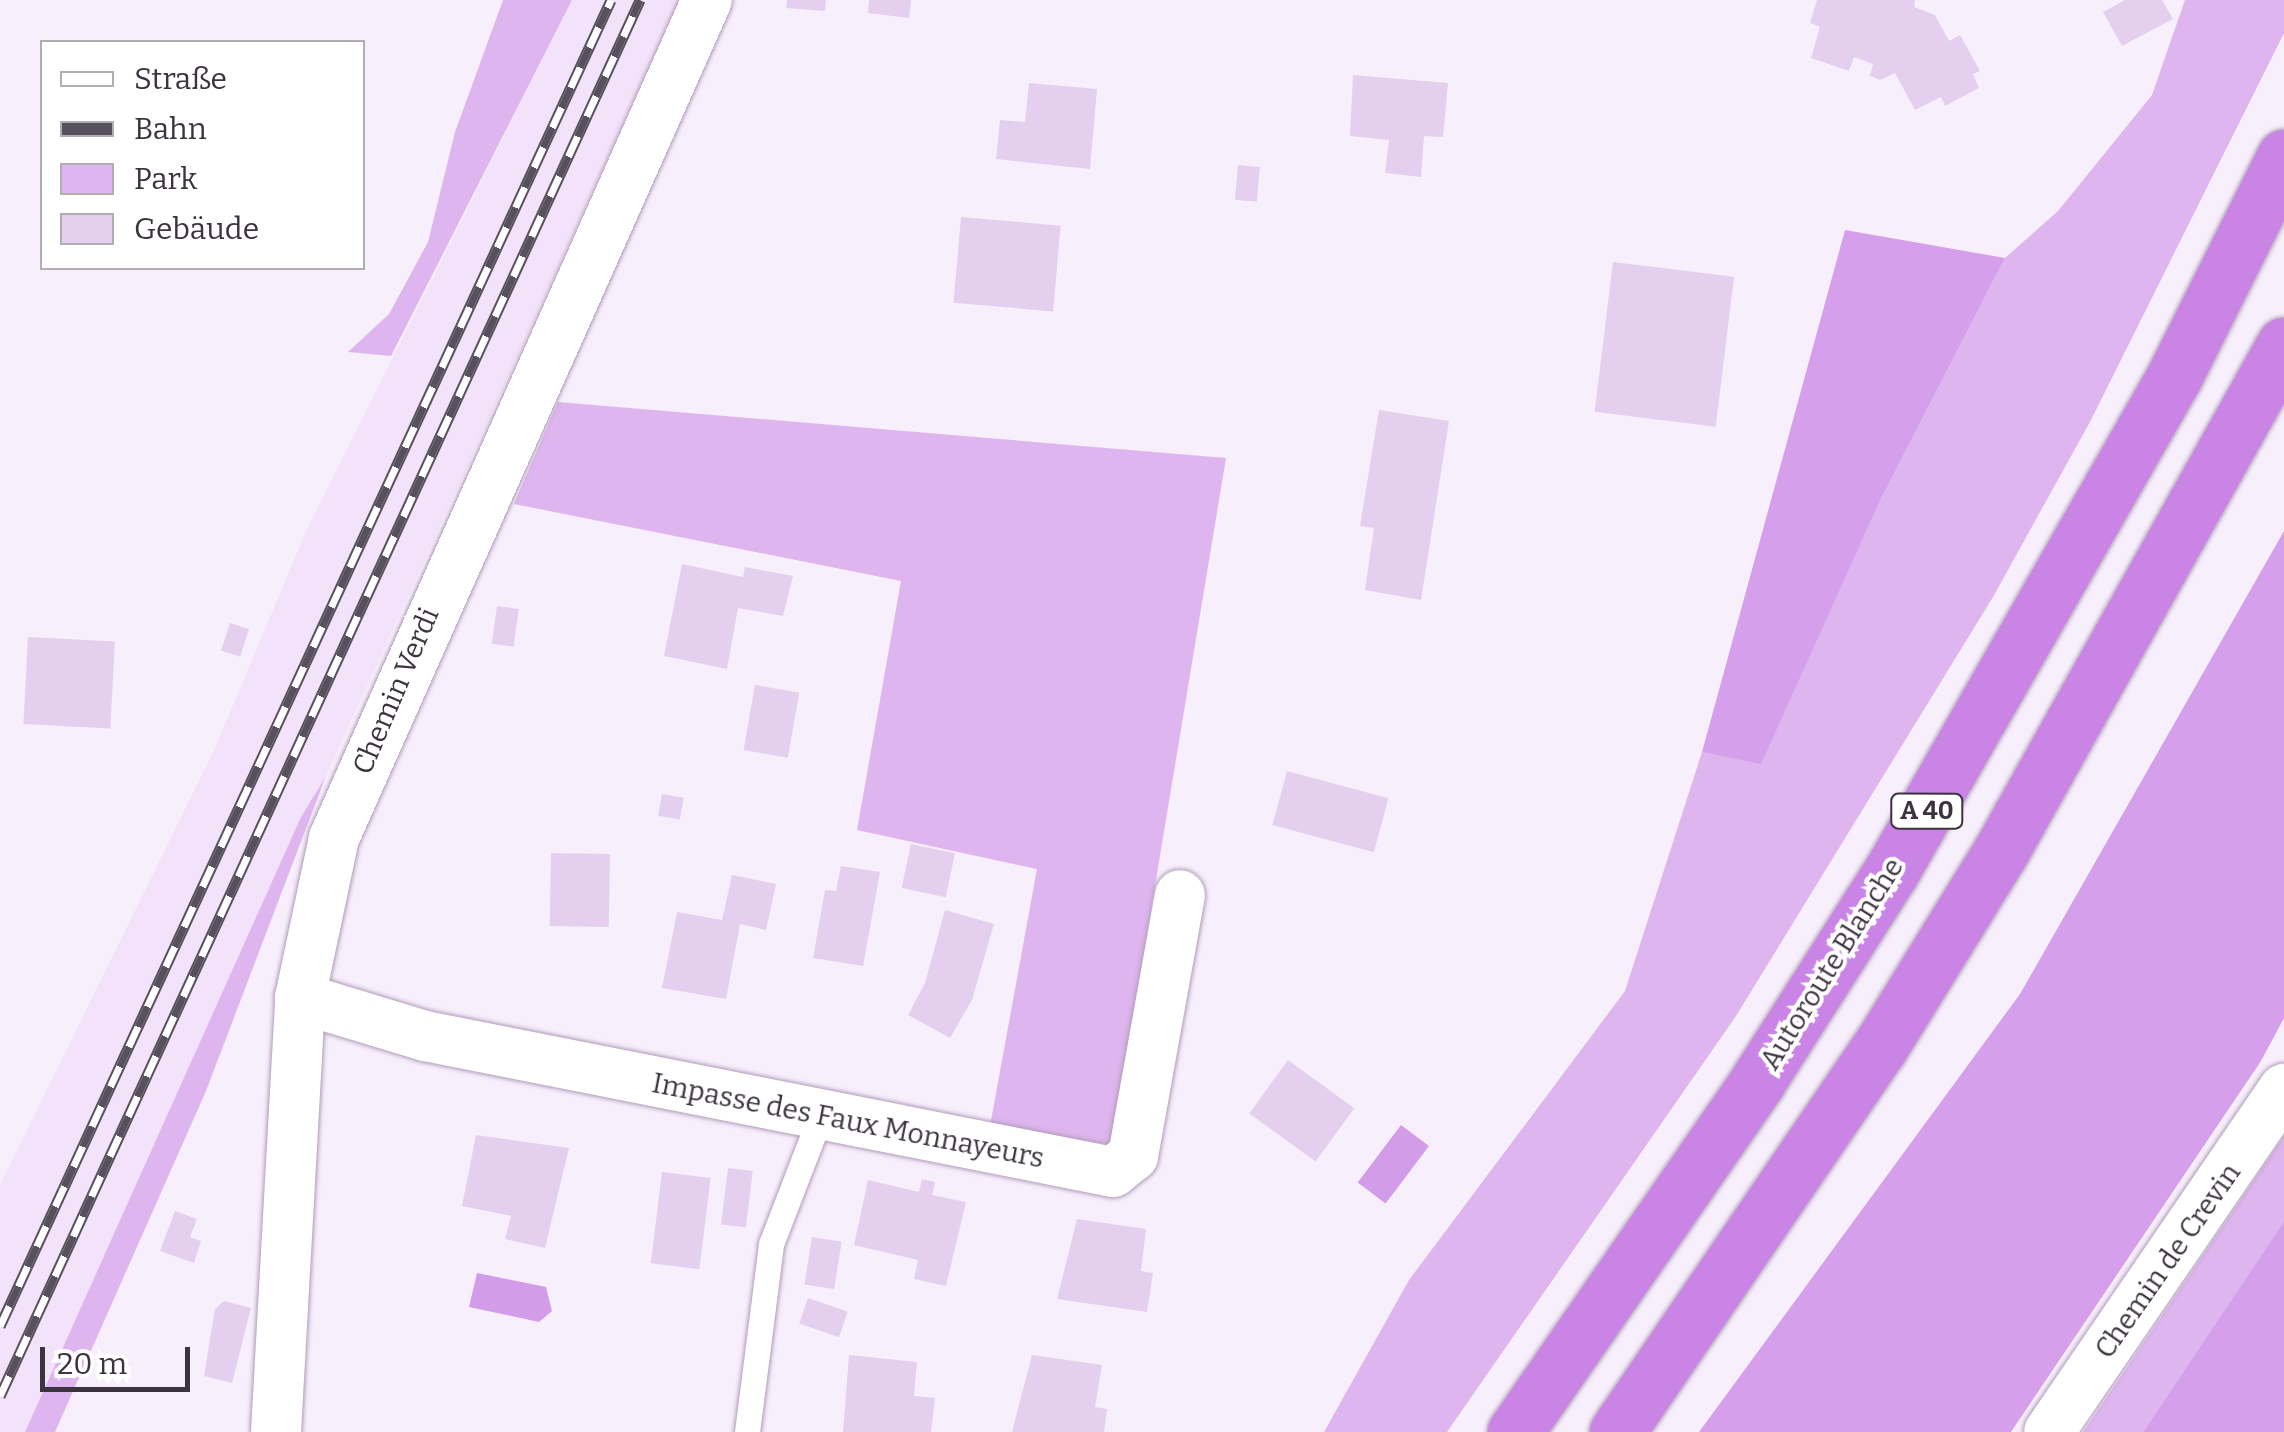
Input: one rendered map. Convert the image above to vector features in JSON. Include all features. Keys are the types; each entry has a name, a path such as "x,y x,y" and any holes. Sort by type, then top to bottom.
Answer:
{"highway":[{"name":"Autoroute Blanche","path":"1515,1432 1746,1098 1891,872 2165,393 2284,157"},
{"path":"1618,1432 1869,1063 2000,853 2284,345"}],"street":[{"name":"Chemin Verdi","path":"276,1432 300,998 334,838 388,703 708,0"},
{"name":"Impasse des Faux Monnayeurs","path":"300,998 425,1036 820,1117 1122,1170 1133,1156 1180,895"},
{"name":"Chemin de Crevin","path":"2049,1432 2284,1089"}],"lane":[{"path":"746,1432 770,1244 820,1117"}],"shaded area":[{"path":"572,0 680,0 326,776 301,817 42,1397 25,1432 0,1432 0,1185 215,748 307,529"},
{"path":"1845,230 2005,258 1881,499 1761,764 1702,752"},
{"path":"2284,531 2284,1018 2261,1061 2011,1432 1699,1432 2020,994"},
{"path":"1401,1125 1429,1146 1386,1204 1358,1183"},
{"path":"2284,1221 2284,1432 2143,1432"},
{"path":"477,1273 546,1287 552,1311 539,1322 469,1307"}],"green space":[{"path":"503,0 572,0 391,356 348,352 389,314 428,242 455,132"},
{"path":"2185,0 2284,0 2284,33 2091,420 1993,597 1736,1016 1447,1432 1324,1432 1409,1280 1625,991 1702,752 1761,763 1881,499 2005,258 2058,211 2152,95"},
{"path":"558,402 1226,458 1112,1145 990,1126 1037,869 857,830 901,581 514,504"},
{"path":"326,776 206,1091 55,1432 25,1432 301,817"},
{"path":"2284,1136 2284,1221 2143,1432 2083,1432"}],"building":[{"path":"787,0 826,0 825,11 786,8"},
{"path":"869,0 911,0 909,18 868,13"},
{"path":"1817,0 1915,0 1914,7 1935,15 1949,41 1960,35 1980,71 1973,74 1979,88 1945,106 1941,97 1915,110 1895,73 1880,80 1870,76 1873,64 1854,57 1849,71 1811,58 1820,27 1810,23"},
{"path":"2125,0 2162,0 2173,19 2122,46 2103,12"},
{"path":"1353,75 1448,83 1443,137 1424,136 1421,177 1385,173 1389,140 1350,136"},
{"path":"1029,83 1097,89 1090,169 996,159 1000,120 1025,122"},
{"path":"1238,165 1260,167 1257,202 1235,200"},
{"path":"961,217 1061,226 1053,311 954,303"},
{"path":"1613,262 1734,277 1716,427 1595,412"},
{"path":"1379,410 1449,421 1421,600 1365,590 1374,528 1360,526"},
{"path":"682,564 743,577 745,567 793,576 783,616 738,608 727,669 664,656"},
{"path":"497,606 519,609 513,647 492,644"},
{"path":"230,623 249,629 240,657 221,651"},
{"path":"28,637 115,642 110,728 23,724"},
{"path":"755,685 799,693 788,758 744,750"},
{"path":"1287,771 1388,798 1374,852 1273,825"},
{"path":"662,794 684,798 680,819 658,816"},
{"path":"911,844 955,853 946,897 902,888"},
{"path":"551,853 610,854 609,927 550,926"},
{"path":"841,866 880,872 863,966 813,958 825,890 836,891"},
{"path":"732,875 776,884 766,930 740,924 726,999 662,988 677,912 722,920"},
{"path":"945,910 994,924 972,1000 950,1038 908,1015 925,983"},
{"path":"1288,1060 1354,1108 1316,1162 1249,1113"},
{"path":"476,1135 569,1148 545,1248 505,1239 511,1216 462,1206"},
{"path":"728,1168 753,1171 746,1228 721,1225"},
{"path":"662,1172 711,1178 699,1269 651,1263"},
{"path":"922,1179 935,1182 932,1195 966,1202 946,1286 914,1279 918,1260 854,1245 868,1180 919,1192"},
{"path":"175,1211 197,1219 190,1237 201,1241 194,1263 160,1251"},
{"path":"1077,1219 1146,1229 1141,1271 1153,1273 1147,1312 1057,1299"},
{"path":"812,1237 842,1242 834,1289 804,1284"},
{"path":"808,1298 848,1312 839,1337 799,1324"},
{"path":"224,1301 251,1308 232,1383 204,1376 215,1309"},
{"path":"849,1355 917,1362 914,1396 935,1398 931,1432 843,1432"},
{"path":"1032,1355 1102,1365 1095,1407 1107,1409 1104,1432 1012,1432"}],"railway":[{"path":"0,1326 611,0"},
{"path":"0,1396 640,0"}]}
